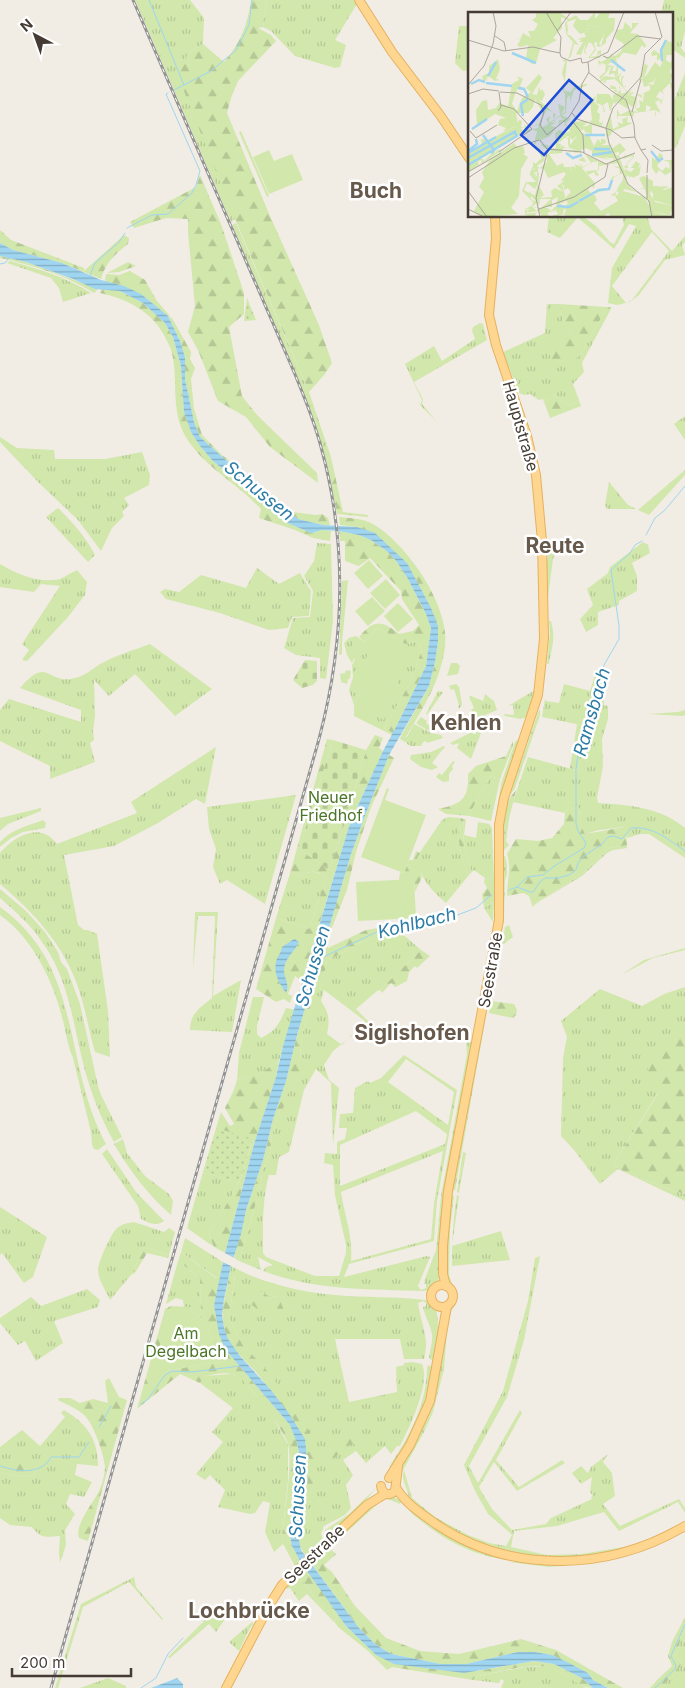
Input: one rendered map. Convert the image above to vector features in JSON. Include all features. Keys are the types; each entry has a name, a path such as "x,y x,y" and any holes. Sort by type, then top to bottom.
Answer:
{"main road":[{"path":"360,0 392,52 440,114 468,156"},
{"name":"Hauptstraße","path":"495,218 495,252 489,315 496,345 527,436 536,475 542,541 543,663 538,695 528,727"},
{"name":"Seestraße","path":"442,1286 443,1240 448,1191 499,920 499,825 504,798 528,727"},
{"name":"Seestraße","path":"226,1688 282,1585 367,1505 392,1487 399,1464 420,1425 430,1401 442,1327 447,1306 453,1296 451,1290 442,1286"},
{"name":"Seestraße","path":"442,1286 434,1290 431,1296 433,1302 438,1306 442,1327"},
{"path":"438,1306 447,1306"},
{"name":"Seestraße","path":"367,1505 383,1481 392,1487"},
{"path":"380,1486 382,1491 392,1487 406,1501 440,1527 467,1542 491,1550 536,1560 578,1561 616,1555 662,1539 685,1526"}],"green space":[{"path":"135,0 190,0 204,18 203,44 188,53 235,219 231,222"},
{"path":"251,0 267,0 263,27 258,28 271,35 276,41 238,81 227,113 270,216 319,325 332,363 309,392 235,219 178,76 188,53 203,44 224,62 235,48 242,33 248,17"},
{"path":"267,0 355,0 357,4 335,40 346,45 340,67 335,68 295,56 271,31 263,27"},
{"path":"664,0 685,0 685,31 681,48 685,53 685,58 672,51 672,12 661,12"},
{"path":"459,26 468,26 468,70 463,71 455,63"},
{"path":"685,73 685,126 676,148 672,146 672,106"},
{"path":"241,131 269,196 267,197 239,132"},
{"path":"269,150 274,161 292,154 303,180 269,194 253,157"},
{"path":"200,175 221,224 244,293 244,314 229,327 242,396 257,415 317,473 318,483 270,447 246,417 218,401 198,350 188,332 195,306 188,219 166,218 134,228 130,222 196,187"},
{"path":"549,218 577,218 560,238 547,232"},
{"path":"578,218 586,218 597,227 596,233"},
{"path":"622,218 648,218 651,229 672,251 685,236 685,242 682,245 685,255 665,260 639,295 630,302 626,303 617,305 608,303 612,268 636,226 629,224 614,249 596,233 597,227 614,244 624,225","holes":["652,232 669,251 632,300 626,303 612,286"]},
{"path":"236,223 309,392 331,457 326,460 303,391 232,225"},
{"path":"0,230 11,240 84,268 84,271 124,235 129,238 128,244 108,263 101,279 62,263 13,250 0,243"},
{"path":"0,256 26,262 98,289 94,293 60,276 37,267 0,258"},
{"path":"10,261 42,270 82,287 91,293 63,302 59,288 51,278 7,263"},
{"path":"128,262 136,266 119,272 107,273"},
{"path":"130,271 145,280 157,301 169,317 172,318 191,352 190,359 195,368 191,379 194,409 202,435 221,454 293,512 322,514 328,518 330,525 298,519 273,502 200,437 194,422 185,379 185,357 180,341 168,316 157,308 105,281 106,274 119,275"},
{"path":"102,289 120,291 143,303 165,323 173,337 181,366 184,412 191,432 212,460 283,521 311,533 322,530 331,531 330,541 313,538 259,518 261,509 197,452 189,442 179,420 172,353 161,330 139,308 120,299 100,293"},
{"path":"247,298 256,320 244,321"},
{"path":"547,304 559,304 564,324 571,333 580,356 607,307 612,307 582,363 584,372 573,384 579,400 570,406 554,395 544,402 543,399 539,400 530,394 524,395 519,393 503,352 545,333"},
{"path":"559,304 607,307 580,356 549,372 551,342 563,334 571,333 564,324"},
{"path":"480,323 483,324 487,340 414,382 423,399 422,404 437,422 420,405 422,400 405,364 434,346 442,361 475,339 472,331 473,327"},
{"path":"554,395 570,406 579,400 581,406 550,418 544,402"},
{"path":"685,416 685,440 674,424"},
{"path":"0,437 17,448 54,450 55,459 105,459 142,452 150,475 149,485 124,498 129,505 122,512 124,516 112,528 101,551 78,520 0,442"},
{"path":"331,457 343,512 368,515 368,517 337,514 326,460"},
{"path":"685,470 685,475 649,515 638,510"},
{"path":"609,482 628,505 636,509 607,509 605,505"},
{"path":"58,508 78,530 95,555 88,562 46,517"},
{"path":"339,517 369,522 396,543 410,558 422,576 433,594 441,613 445,631 443,660 430,694 406,737 401,736 429,686 438,642 407,563 357,527 340,525"},
{"path":"339,531 359,535 371,540 388,552 408,579 431,628 426,666 393,733 384,728 410,683 422,649 417,641 405,644 377,628 364,642 359,637 374,624 388,626 399,634 413,631 419,625 402,599 401,591 370,558 359,566 345,561 345,541 340,541"},
{"path":"572,539 574,543 564,547 554,556 547,605 546,583 550,550 555,544"},
{"path":"643,542 648,545 650,553 632,563 637,576 637,591 619,601 619,605 598,612 598,625 586,632 580,619 593,605 587,589 608,573 610,567"},
{"path":"317,543 331,544 333,621 326,679 320,678 320,658 296,655 284,648 293,618 310,617 313,591 304,576 314,561"},
{"path":"369,560 383,576 368,589 354,573"},
{"path":"0,564 21,574 44,580 60,579 77,570 87,582 85,595 68,617 27,661 22,660 29,650 22,644 60,586 41,584 34,592 0,587"},
{"path":"257,568 279,584 300,573 311,591 309,616 292,617 288,628 269,630 220,613 166,599 160,592 165,589 179,592 201,575 246,588"},
{"path":"386,579 400,595 385,609 370,593"},
{"path":"348,580 342,654 339,655 342,581"},
{"path":"372,597 385,611 368,626 355,611"},
{"path":"398,603 413,619 398,632 384,616"},
{"path":"549,621 551,621 553,638 549,664 547,664 550,632"},
{"path":"377,628 405,644 417,641 422,649 410,683 384,728 393,733 392,735 354,716 354,706 354,705 349,690 353,677 352,665 355,659 359,660 349,655 354,658 352,663 347,655 344,643 349,638 356,636 364,642","holes":["352,690 389,708 354,706 359,695"]},
{"path":"377,634 413,650 387,707 389,708 384,720 354,706 359,695 351,691"},
{"path":"355,640 366,645 359,661 348,656"},
{"path":"150,644 212,689 175,716 135,674 109,696 94,680 94,740 90,743 95,762 50,779 50,766 0,741 0,710 9,699 81,722 81,710 20,688 37,673 48,673 66,679 79,677 108,660"},
{"path":"305,660 317,661 317,681 313,685 302,688 293,680"},
{"path":"451,663 457,663 460,666 458,674 447,676"},
{"path":"597,669 603,673 604,705 608,706 608,719 602,739 603,766 597,798 598,803 644,808 675,821 685,828 685,858 649,834 640,834 627,838 624,827 585,834 581,826 579,808 568,808 565,813 513,802 528,757 579,771 586,726 542,717 545,699 546,701 559,703 564,684 590,691"},
{"path":"346,670 351,671 347,684 341,682 340,674 345,673"},
{"path":"456,684 459,687 462,704 460,708 458,708 459,705 454,689 451,690 449,686"},
{"path":"535,690 527,717 520,719 505,716 504,714 514,715 513,705 508,706"},
{"path":"438,691 443,692 427,715 426,714"},
{"path":"485,694 494,701 497,710 478,718 473,715 471,710 474,708 469,697 471,696 483,701"},
{"path":"594,700 600,701 594,721 592,722 588,720"},
{"path":"539,710 540,715 515,788 510,795"},
{"path":"685,710 685,715 682,716 648,714 678,712"},
{"path":"421,717 435,729 431,732 417,724"},
{"path":"414,724 431,733 441,735 443,738 427,743 426,741 423,742 421,746 411,746 400,739 401,736 407,737"},
{"path":"577,724 586,726 579,771 570,768"},
{"path":"472,732 473,734 476,734 476,732 481,733 471,759 457,748 459,743 453,745 450,743"},
{"path":"375,735 383,738 379,748 383,751 350,823 302,981 295,976 288,994 292,996 290,1003 284,999 276,1002 256,989 276,918 309,929 326,878 319,873 313,872 298,876 291,870 327,739 333,740 299,849 329,870 366,750"},
{"path":"521,737 513,760 495,859 494,830 501,784 515,742"},
{"name":"Neuer Friedhof","path":"333,740 366,750 329,870 299,849"},
{"path":"513,741 513,746 500,779 490,776 470,816 446,814 438,809 453,805 462,799 467,789 468,774 476,766 506,756"},
{"path":"444,746 445,748 432,763 438,767 432,770 421,767 410,759 411,755 431,752"},
{"path":"216,747 205,804 196,799 158,823 114,846 64,855 78,925 84,930 97,934 108,1011 110,1057 95,1052 82,1000 69,966 60,950 39,922 0,884 0,853 14,840 32,832 45,834 57,844 137,813 131,802"},
{"path":"389,755 394,758 371,807 356,852 347,890 329,935 328,948 366,930 421,921 421,927 366,940 327,961 320,991 314,996 302,1036 300,1057 309,1060 303,1073 289,1090 283,1109 280,1110 239,1261 234,1258 246,1210 263,1160 297,1035 351,854"},
{"path":"453,761 455,762 449,774 449,781 443,782 436,777 439,773 442,775"},
{"path":"490,776 500,779 491,821 470,816"},
{"path":"387,788 389,789 385,800 426,815 404,873 361,857"},
{"path":"516,790 506,841 509,845 504,850 507,805"},
{"path":"296,795 265,904 227,880 220,884 213,867 216,849 209,829 207,807"},
{"path":"575,804 579,808 581,826 585,834 625,827 627,845 609,848 583,873 532,905 529,896 523,893 507,896 509,869 507,854 516,839 538,841 552,838 564,824 565,813 568,808"},
{"path":"41,808 41,811 8,824 0,831 0,818"},
{"path":"448,817 461,818 460,847 469,875 446,903 427,883 416,858 442,820"},
{"path":"461,818 464,819 465,846 472,872 469,875 460,847"},
{"path":"464,819 466,819 464,835 476,838 478,822 489,824 492,828 494,879 485,878 474,870 472,872 465,846 463,832"},
{"path":"43,820 46,823 45,828 23,832 11,838 0,847 0,842 10,834 20,828"},
{"path":"627,845 627,848 607,853 582,876 532,907 532,905 583,873 609,848"},
{"path":"416,851 420,853 417,858 422,877 415,892 414,880 399,880 400,872 404,873 409,860 413,860"},
{"path":"505,856 507,874 505,881 504,919 499,948 497,948 501,857"},
{"path":"291,870 298,876 313,872 326,878 309,929 276,918"},
{"path":"485,878 494,879 494,901 484,908 482,894 487,888 484,882"},
{"path":"414,879 416,918 358,921 356,882"},
{"path":"0,889 26,911 45,932 58,952 61,962 67,969 80,1004 98,1086 122,1137 114,1142 90,1086 69,1002 58,971 51,956 33,930 0,898"},
{"path":"494,901 493,922 484,908"},
{"path":"0,907 27,931 46,958 59,987 92,1113 106,1144 98,1150 94,1149 92,1145 91,1132 73,1058 53,989 31,947 22,935 0,915"},
{"path":"195,912 218,912 213,996 241,980 232,1032 190,1030 190,1024 194,1015 212,998 215,916 198,916 193,969"},
{"path":"509,925 513,937 502,945 505,927"},
{"path":"399,931 421,950 380,990 356,1009 369,1022 347,1040 365,1021 324,990 321,1001 328,1016 327,1034 341,1044 333,1051 324,1065 329,1080 339,1088 333,1145 331,1083 316,1069 304,1090 289,1152 279,1157 276,1175 269,1175 264,1204 263,1253 266,1257 315,1276 339,1276 346,1253 346,1245 335,1195 333,1165 324,1163 325,1153 337,1154 337,1142 345,1139 347,1128 339,1128 340,1114 353,1113 355,1088 368,1081 370,1083 381,1078 404,1055 457,1090 437,1201 434,1241 349,1264 344,1277 427,1256 430,1257 418,1286 421,1290 426,1288 426,1284 424,1284 425,1279 436,1250 441,1196 467,1054 466,1040 468,1039 472,1047 446,1188 438,1280 434,1287 424,1291 322,1286 283,1278 263,1271 266,1267 273,1265 258,1257 261,1270 239,1261 280,1110 283,1109 288,1090 303,1073 308,1060 300,1057 302,1036 314,996 320,990 327,961 366,940","holes":["406,1059 454,1092 448,1125 388,1082","416,1111 447,1134 445,1144 340,1186 340,1145","443,1151 434,1203 431,1239 351,1261 350,1235 341,1192"]},
{"path":"685,948 685,950 653,958 621,975 644,960"},
{"path":"421,950 430,956 417,968 415,966 409,972 407,981 395,987 391,983 382,993 380,990"},
{"path":"685,987 685,1033 680,1036 651,1084 658,1093 614,1163 617,1168 685,1194 685,1201 618,1169 600,1184 561,1136 563,1058 567,1037 561,1021 600,989 642,1006 664,994"},
{"path":"253,997 264,997 257,1026 257,1034 261,1038 277,1026 286,1008 295,1010 279,1061 259,1074 237,1080 239,1053"},
{"path":"491,1001 514,1004 517,1010 516,1015 513,1018 489,1013"},
{"path":"488,1004 455,1190 453,1191 451,1189"},
{"path":"685,1033 685,1194 617,1168 614,1163 658,1094 651,1084 647,1066 659,1047"},
{"path":"279,1061 225,1253 214,1247 209,1234 239,1183 253,1140 216,1128 221,1112 230,1126 234,1124 225,1108 237,1080 259,1074"},
{"path":"216,1128 253,1139 239,1183 203,1172"},
{"path":"123,1139 127,1153 145,1176 169,1194 173,1201 171,1215 147,1191 120,1154 114,1144"},
{"path":"107,1149 136,1192 164,1221 155,1224 141,1219 138,1206 102,1154"},
{"path":"463,1152 466,1153 459,1193 457,1192"},
{"path":"203,1172 239,1183 209,1234 214,1247 187,1228"},
{"path":"451,1194 454,1196 450,1230 449,1276 456,1292 457,1300 448,1318 444,1369 433,1412 402,1472 400,1471 434,1396 441,1362 447,1309 453,1300 446,1275 446,1244"},
{"path":"457,1195 459,1196 452,1243 454,1222"},
{"path":"0,1207 47,1237 33,1277 24,1283 2,1253 0,1255"},
{"path":"134,1222 164,1232 169,1228 175,1232 169,1255 144,1247 131,1275 110,1300 101,1282 98,1267 116,1229 122,1225"},
{"path":"501,1231 510,1260 452,1266 452,1246"},
{"path":"185,1238 223,1262 221,1277 217,1278 181,1252"},
{"path":"144,1247 169,1255 168,1258 147,1253 135,1273 131,1275"},
{"path":"181,1252 216,1278 221,1277 214,1305 225,1349 290,1425 297,1443 300,1457 300,1473 289,1531 292,1546 300,1562 295,1566 283,1544 282,1537 289,1476 288,1444 272,1416 246,1384 238,1377 229,1373 205,1376 200,1383 180,1374 137,1409 165,1309 171,1306 149,1387 169,1370 225,1361 201,1319 200,1278 178,1261"},
{"path":"540,1256 524,1340 507,1397 469,1466 478,1483 520,1410 522,1413 496,1460 519,1487 562,1460 565,1463 517,1491 494,1462 479,1487 480,1489 475,1491 464,1465 503,1391 528,1301 535,1258"},
{"path":"178,1261 200,1278 201,1319 189,1307 184,1307 183,1300 176,1298 166,1304"},
{"path":"231,1266 269,1282 309,1292 425,1300 433,1304 437,1312 437,1342 432,1360 429,1358 432,1334 423,1307 426,1306 426,1303 423,1301 418,1303 426,1338 424,1359 404,1359 400,1339 335,1339 349,1402 397,1392 396,1367 404,1365 404,1363 422,1364 424,1383 418,1406 400,1446 397,1446 391,1454 385,1446 366,1463 356,1451 343,1460 353,1475 346,1485 351,1508 345,1515 324,1526 320,1536 306,1545 302,1532 308,1498 315,1480 263,1366 242,1344 229,1317 235,1276 229,1276","holes":["257,1290 269,1296 279,1297 248,1301"]},
{"path":"235,1275 229,1317 242,1344 263,1366 299,1411 314,1441 315,1480 308,1498 302,1532 307,1544 321,1534 323,1539 306,1556 301,1548 297,1530 307,1472 305,1440 295,1421 256,1372 237,1352 226,1335 223,1323 224,1302 229,1276"},
{"path":"87,1289 100,1300 98,1307 54,1321 63,1343 36,1361 25,1341 18,1345 0,1323 0,1318 31,1297 41,1306"},
{"path":"257,1290 269,1296 279,1297 284,1311 269,1313 256,1308 248,1301"},
{"name":"Am Degelbach","path":"171,1306 189,1307 201,1319 225,1361 169,1370 148,1388"},
{"path":"429,1365 432,1371 422,1414 393,1469 389,1467 416,1420 424,1394 427,1367"},
{"path":"232,1374 241,1378 270,1411 288,1445 288,1481 282,1536 283,1544 274,1552 265,1532 270,1503 263,1501 255,1513 250,1514 218,1507 225,1490 210,1475 205,1480 196,1474 223,1442 212,1432 233,1408 200,1383 204,1376"},
{"path":"109,1378 119,1397 127,1400 88,1541 79,1538 78,1532 82,1519 101,1486 105,1471 104,1462 98,1440 88,1420 73,1407 58,1400 59,1398 70,1398 80,1403 93,1399 108,1403 105,1381"},
{"path":"64,1410 79,1421 90,1433 96,1448 98,1466 77,1464 75,1475 92,1482 84,1497 70,1494 66,1504 75,1514 65,1530 66,1545 60,1563 60,1536 44,1536 38,1534 32,1527 10,1525 0,1518 0,1472 20,1477 34,1475 37,1466 0,1464 0,1447 22,1430 40,1446 65,1417 61,1413"},
{"path":"342,1432 352,1432 352,1436 358,1439 358,1444 349,1445 334,1458 330,1454 338,1445"},
{"path":"608,1454 603,1462 612,1473 615,1496 603,1504 620,1526 679,1499 685,1508 685,1513 678,1502 619,1531 604,1512 557,1526 514,1531 511,1547 547,1555 581,1554 630,1546 596,1555 561,1558 543,1557 508,1552 478,1544 443,1526 409,1500 403,1478 404,1470 412,1498 435,1517 468,1535 489,1543 506,1546 512,1535 509,1532 512,1530 546,1524 551,1518 592,1499 591,1497 593,1496 590,1492 592,1477 581,1484 572,1473 581,1466 588,1473 591,1467"},
{"path":"27,1461 37,1466 34,1475 20,1477 0,1472 0,1464"},
{"path":"376,1488 360,1507 325,1537 325,1530 349,1514"},
{"path":"480,1489 492,1509 512,1530 509,1532 488,1514 475,1491"},
{"path":"389,1496 398,1499 401,1502 400,1504 383,1499 348,1531 338,1536 376,1501"},
{"path":"408,1508 422,1519 520,1560 507,1560 467,1549 443,1537"},
{"path":"328,1547 336,1554 324,1565 332,1572 355,1606 386,1638 420,1651 459,1654 521,1639 556,1650 623,1688 608,1688 593,1680 588,1673 552,1655 535,1652 518,1652 466,1664 441,1664 391,1654 375,1644 359,1628 311,1563"},
{"path":"509,1562 584,1562 585,1564 549,1567"},
{"path":"306,1568 346,1626 376,1655 477,1671 534,1661 554,1664 582,1678 593,1688 581,1685 553,1669 540,1666 522,1667 477,1676 473,1680 392,1667 387,1670 368,1651 338,1627 334,1621 337,1618 331,1609 326,1612 298,1576"},
{"path":"298,1576 326,1612 331,1609 337,1618 334,1621 336,1624 307,1594 299,1601 290,1588 285,1589"},
{"path":"134,1577 136,1587 163,1619 129,1582 83,1607 58,1688 55,1688 81,1604"},
{"path":"223,1609 228,1615 216,1632 209,1624 170,1658 168,1657 207,1618 214,1617"},
{"path":"685,1617 685,1632 681,1637 676,1657 682,1663 677,1672 660,1688 650,1688 672,1666 668,1656 672,1642"},
{"path":"252,1622 254,1624 250,1628 239,1651 229,1642"},
{"path":"685,1632 685,1688 660,1688 677,1672 682,1663 676,1657 681,1637"},
{"path":"546,1666 586,1688 501,1688 504,1681 501,1679 499,1683 473,1680 477,1676 525,1667"},
{"path":"108,1678 126,1686 126,1688 80,1688"}],"water":[{"name":"Schussen","path":"0,243 13,250 62,263 101,280 124,286 141,294 168,316 180,341 185,357 185,379 194,422 200,437 273,502 298,519 323,525 357,527 375,533 407,563 431,608 438,626 438,642 429,686 389,755 351,854 297,1035 263,1160 246,1210 224,1299 222,1315 224,1328 228,1339 240,1356 270,1389 288,1412 305,1439 306,1481 298,1520 298,1536 301,1550 359,1628 375,1644 391,1654 441,1664 466,1664 518,1652 552,1655 588,1673 593,1680 608,1688 593,1688 582,1678 554,1664 534,1661 464,1673 394,1664 376,1655 346,1626 300,1561 292,1546 289,1531 300,1473 300,1457 290,1425 225,1349 219,1334 214,1305 225,1253 255,1141 276,1077 283,1046 350,823 383,751 426,666 431,628 426,614 408,579 388,552 371,540 359,535 322,530 311,533 283,521 212,460 191,432 184,412 181,366 173,337 165,323 143,303 120,291 95,289 26,262 0,256"},
{"path":"294,939 299,942 284,966 286,993 278,979 275,966 282,947"},
{"path":"177,1678 183,1684 183,1688 151,1688"}],"pier":[{"path":"223,1252 236,1259 233,1267 221,1261"}],"waterway":[{"path":"149,0 184,85"},
{"path":"172,91 211,71 236,50 249,25 252,0"},
{"path":"127,228 152,215 168,214 192,193 196,185 200,171 166,94 168,93"},
{"path":"90,276 95,263 119,242 125,233"},
{"path":"0,264 5,263 9,258"},
{"name":"Ramsbach","path":"646,535 655,518 665,510 685,486"},
{"name":"Ramsbach","path":"517,887 527,877 543,875 584,848 586,843 576,824 576,769 580,741 591,720 599,694 604,665 619,639 611,570 630,553 635,545 642,541"},
{"name":"Kohlbach","path":"509,890 517,887 533,892 545,878 558,878 569,875 576,870 578,863 584,856 602,844 608,837 614,836 622,839 631,828 653,831 685,851"},
{"name":"Kohlbach","path":"319,959 381,930 445,920 476,908 491,895"},
{"path":"141,1404 148,1399 165,1375 172,1371 192,1372 240,1366"},
{"path":"99,1427 111,1406"},
{"path":"0,1466 22,1471 36,1469 42,1467 51,1457 79,1457 89,1442"},
{"path":"655,1688 675,1669 676,1666 671,1656 685,1624"},
{"path":"141,1688 156,1678 168,1654 183,1638"}],"railway":[{"path":"51,1688 319,739 334,666 340,593 336,520 330,484 321,447 305,399 133,0"}],"district":[{"name":"Buch","path":"376,191"},
{"name":"Reute","path":"555,546"},
{"name":"Kehlen","path":"466,723"},
{"name":"Siglishofen","path":"412,1033"},
{"name":"Lochbrücke","path":"249,1611"}]}
